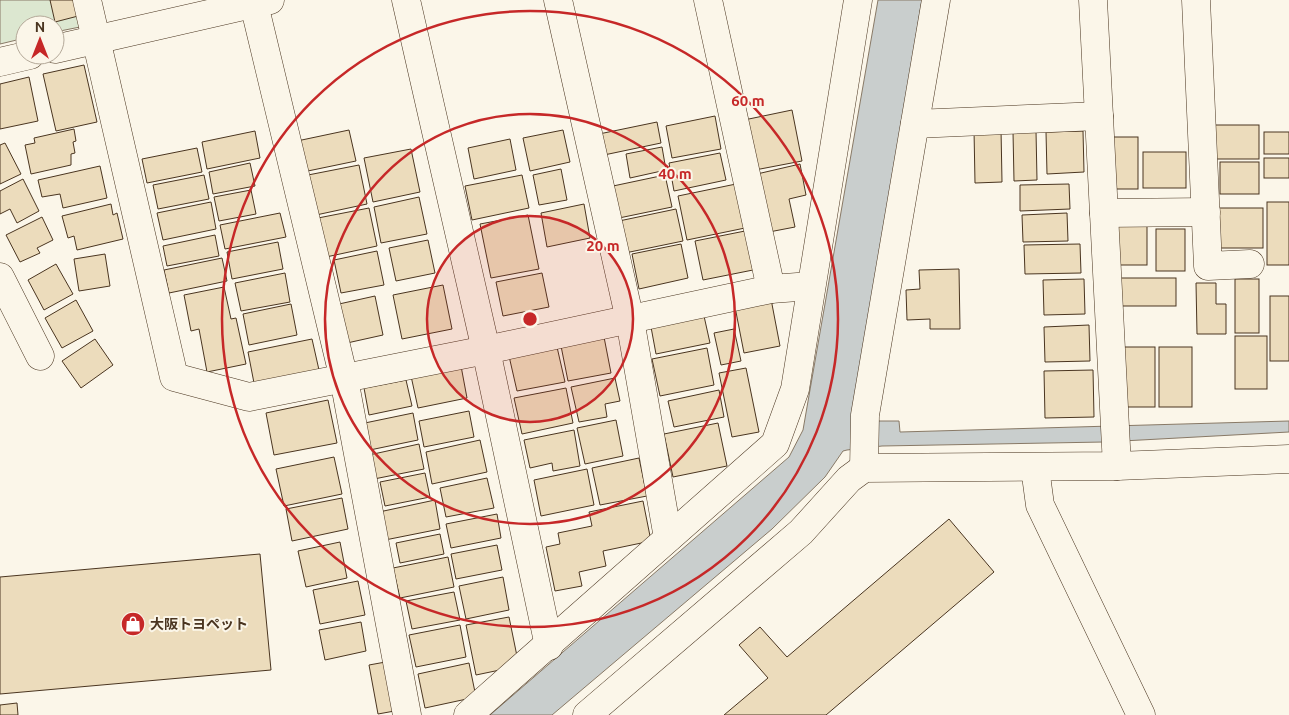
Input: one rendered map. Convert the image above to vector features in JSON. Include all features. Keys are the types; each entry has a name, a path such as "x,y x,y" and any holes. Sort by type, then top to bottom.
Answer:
{"street":[{"path":"87,0 174,377 250,397 630,320 771,288 810,286"},
{"path":"406,0 486,350 549,646"},
{"path":"558,0 630,320 668,538"},
{"path":"708,0 771,288"},
{"path":"468,715 549,646 775,444 795,389 810,286 858,0"},
{"path":"587,715 801,532 865,461 865,415 936,0"},
{"path":"1093,0 1116,444"},
{"path":"1196,0 1208,266 1250,264"},
{"path":"65,46 259,1 344,379 407,715"},
{"path":"0,62 15,58"},
{"path":"915,124 1098,116"},
{"path":"1104,213 1206,212"},
{"path":"0,277 40,356"},
{"path":"865,461 1035,468 1116,444 1289,459"},
{"path":"1035,468 1040,505 1141,715"}],"green space":[{"path":"0,0 80,0 80,27 65,30 65,15 15,15 15,40 0,44"}],"shaded area":[{"path":"878,0 922,0 853,421 899,421 900,432 1289,421 1289,432 1104,442 882,446 843,451 825,477 772,529 552,715 490,715 789,457 803,430"}],"building":[{"path":"50,0 79,0 82,15 65,19 65,15 53,15"},
{"path":"84,65 97,122 56,131 43,74"},
{"path":"29,77 38,121 0,129 0,84"},
{"path":"792,110 802,161 755,170 744,120"},
{"path":"715,116 721,149 672,158 666,126"},
{"path":"657,122 661,143 604,155 599,134"},
{"path":"1213,125 1259,125 1259,159 1213,159"},
{"path":"74,129 76,141 73,142 75,153 71,154 71,165 31,174 25,145 35,143 34,138"},
{"path":"1001,129 1002,182 975,183 974,130"},
{"path":"349,130 356,161 303,172 297,141"},
{"path":"563,130 570,162 530,171 523,138"},
{"path":"255,131 260,158 207,169 202,142"},
{"path":"1036,131 1037,180 1014,181 1013,132"},
{"path":"1083,131 1084,172 1047,174 1046,132"},
{"path":"1264,132 1289,132 1289,154 1264,154"},
{"path":"1108,137 1138,137 1138,189 1108,189"},
{"path":"510,139 516,170 474,179 468,148"},
{"path":"5,143 21,174 0,184 0,145"},
{"path":"662,147 666,170 630,178 626,154"},
{"path":"197,148 202,172 147,183 142,159"},
{"path":"411,149 420,192 373,202 364,158"},
{"path":"1143,152 1186,152 1186,188 1143,188"},
{"path":"720,153 726,180 674,191 669,163"},
{"path":"1264,158 1289,158 1289,178 1264,178"},
{"path":"1220,162 1259,162 1259,194 1220,194"},
{"path":"250,163 255,186 213,194 209,172"},
{"path":"800,164 806,195 789,199 795,227 769,232 757,174"},
{"path":"359,165 367,204 316,215 308,175"},
{"path":"100,166 107,198 63,208 60,194 42,197 38,180"},
{"path":"561,169 567,200 539,205 533,175"},
{"path":"204,175 209,199 158,209 153,185"},
{"path":"522,175 529,208 472,220 465,186"},
{"path":"665,175 672,207 619,218 613,186"},
{"path":"23,179 39,211 17,223 10,209 0,214 0,191"},
{"path":"736,184 745,228 687,240 678,196"},
{"path":"1069,184 1070,209 1020,211 1020,185"},
{"path":"251,190 256,214 219,221 214,197"},
{"path":"419,197 427,234 381,243 374,207"},
{"path":"211,202 216,229 163,240 157,213"},
{"path":"1267,202 1289,202 1289,265 1267,265"},
{"path":"111,204 113,215 117,213 123,239 77,250 74,236 68,238 62,216"},
{"path":"584,204 590,238 547,247 541,213"},
{"path":"369,208 377,246 326,257 318,218"},
{"path":"1217,208 1263,208 1263,248 1217,248"},
{"path":"676,209 683,241 625,253 619,221"},
{"path":"280,213 286,237 225,249 220,225"},
{"path":"1067,213 1068,241 1023,242 1022,215"},
{"path":"528,215 539,269 491,278 480,224"},
{"path":"42,217 53,240 37,248 40,253 20,262 6,235"},
{"path":"1115,221 1147,221 1147,265 1115,265"},
{"path":"1156,229 1185,229 1185,271 1156,271"},
{"path":"745,231 753,270 703,280 695,241"},
{"path":"215,235 219,256 167,266 163,246"},
{"path":"428,240 435,273 396,281 389,248"},
{"path":"278,242 283,269 232,279 227,252"},
{"path":"681,244 688,278 639,289 632,254"},
{"path":"1080,244 1081,273 1025,274 1024,245"},
{"path":"377,251 384,285 341,293 334,260"},
{"path":"105,254 110,286 79,291 74,259"},
{"path":"222,258 227,281 169,293 164,270"},
{"path":"56,264 73,294 44,310 28,280"},
{"path":"959,269 960,329 930,329 930,319 907,320 906,290 920,289 919,270"},
{"path":"285,273 290,302 241,311 235,283"},
{"path":"542,273 549,307 503,316 496,282"},
{"path":"1120,278 1176,278 1176,306 1120,306"},
{"path":"1084,279 1085,314 1044,315 1043,280"},
{"path":"1235,279 1259,279 1259,333 1235,333"},
{"path":"1196,283 1216,283 1216,304 1226,304 1226,334 1197,334"},
{"path":"443,285 452,329 402,339 393,295"},
{"path":"224,287 231,319 236,318 246,364 207,372 199,329 191,331 184,295"},
{"path":"375,296 383,335 347,343 339,304"},
{"path":"1270,296 1289,296 1289,361 1270,361"},
{"path":"771,299 780,346 744,353 735,307"},
{"path":"76,300 93,331 62,348 45,318"},
{"path":"291,304 297,335 249,345 243,314"},
{"path":"704,316 710,343 656,354 651,327"},
{"path":"1089,325 1090,361 1045,362 1044,327"},
{"path":"734,329 741,361 721,365 714,333"},
{"path":"1235,336 1267,336 1267,389 1235,389"},
{"path":"604,337 611,373 568,381 561,346"},
{"path":"95,339 113,365 81,388 62,361"},
{"path":"312,339 319,370 254,383 248,352"},
{"path":"557,347 565,382 517,391 509,356"},
{"path":"1124,347 1155,347 1155,407 1124,407"},
{"path":"1159,347 1192,347 1192,407 1159,407"},
{"path":"707,348 714,385 660,396 652,359"},
{"path":"461,366 467,398 418,408 411,376"},
{"path":"746,368 759,432 732,437 719,373"},
{"path":"1093,370 1094,417 1045,418 1044,371"},
{"path":"615,378 620,401 605,404 607,417 579,422 571,387"},
{"path":"406,380 412,406 369,415 364,388"},
{"path":"566,388 573,423 522,434 514,398"},
{"path":"719,390 724,417 674,427 668,401"},
{"path":"328,400 337,443 274,455 266,413"},
{"path":"469,411 474,437 424,447 419,421"},
{"path":"413,413 418,440 365,451 360,424"},
{"path":"616,420 623,456 585,464 577,428"},
{"path":"718,423 727,466 673,477 664,434"},
{"path":"574,430 580,466 553,471 552,463 530,468 524,440"},
{"path":"480,440 487,472 432,484 426,452"},
{"path":"419,444 424,469 374,479 369,455"},
{"path":"334,457 342,494 284,506 276,469"},
{"path":"639,458 647,496 600,505 592,468"},
{"path":"587,469 594,505 541,516 534,480"},
{"path":"425,473 430,497 385,506 380,482"},
{"path":"487,478 494,508 446,517 440,488"},
{"path":"342,498 348,529 292,541 286,509"},
{"path":"435,500 440,529 385,540 379,512"},
{"path":"643,501 651,541 603,551 606,566 579,572 582,586 555,591 546,547 560,544 558,533 592,526 589,512"},
{"path":"497,514 501,538 451,548 446,524"},
{"path":"949,519 994,572 826,715 724,715 768,678 739,645 760,627 787,657"},
{"path":"440,534 444,554 400,563 396,543"},
{"path":"340,542 347,578 306,587 298,551"},
{"path":"497,545 502,570 456,579 451,554"},
{"name":"大阪トヨペット","path":"260,554 271,670 0,694 0,577"},
{"path":"448,557 454,587 400,598 393,568"},
{"path":"503,577 509,610 466,619 459,586"},
{"path":"358,581 365,615 320,624 313,590"},
{"path":"454,592 460,620 412,629 406,601"},
{"path":"509,617 519,666 476,675 466,625"},
{"path":"361,622 366,651 325,660 319,630"},
{"path":"460,625 466,657 416,667 409,635"},
{"path":"391,661 400,710 378,714 369,665"},
{"path":"469,663 476,697 425,708 418,674"},
{"path":"17,703 18,715 0,715 0,705"}],"place":[{"name":"大阪トヨペット","path":"133,624"}]}
